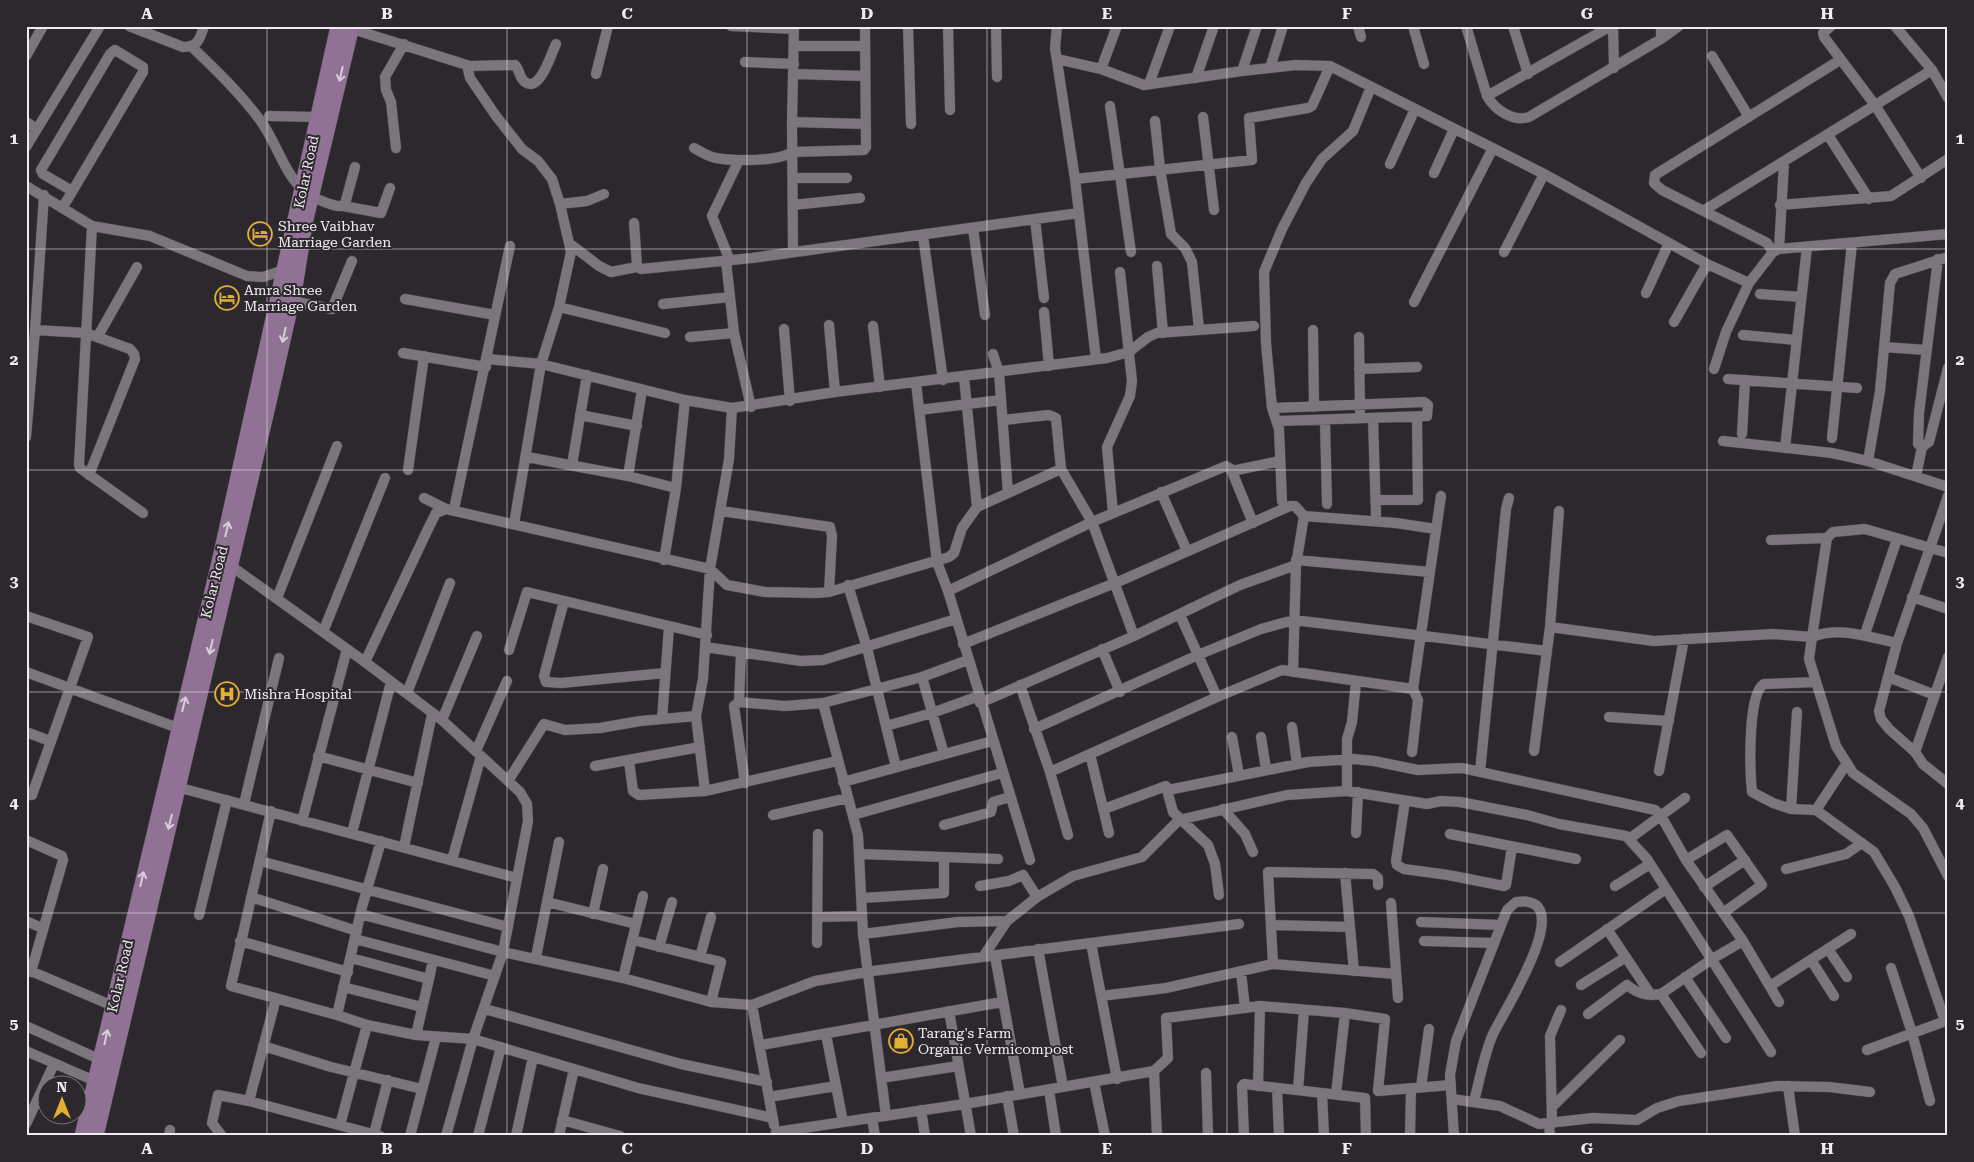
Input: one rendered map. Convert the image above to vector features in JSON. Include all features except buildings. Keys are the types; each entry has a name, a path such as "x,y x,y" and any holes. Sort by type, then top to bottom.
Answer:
{"main road":[{"name":"Kolar Road","path":"307,194 317,117 347,27"},
{"name":"Kolar Road","path":"82,1136 113,1006 172,785 226,562 307,194 347,27"},
{"name":"Kolar Road","path":"96,1136 172,785 178,728 226,562"}],"street":[{"path":"26,56 43,26"},
{"path":"26,147 100,26"},
{"path":"129,26 183,47 192,47 199,43 204,26"},
{"path":"596,74 608,26"},
{"path":"731,26 794,28 792,122 793,251"},
{"path":"694,148 714,158 739,160 785,158 792,152 864,150 866,147 865,26"},
{"path":"908,26 911,124"},
{"path":"948,26 950,110"},
{"path":"996,26 997,76"},
{"path":"1057,26 1055,48 1075,179 1096,359"},
{"path":"1101,69 1117,26"},
{"path":"1149,84 1170,26"},
{"path":"1196,78 1214,26"},
{"path":"1242,71 1257,26"},
{"path":"1270,68 1284,26"},
{"path":"1358,26 1361,37"},
{"path":"1413,26 1424,64"},
{"path":"1466,26 1487,96 1498,110 1523,119 1614,68 1679,26"},
{"path":"1513,26 1528,74"},
{"path":"1487,96 1612,26 1614,68"},
{"path":"1661,26 1661,39"},
{"path":"1831,26 1823,35 1875,105 1920,178"},
{"path":"1895,26 1932,70 1948,98"},
{"path":"347,27 467,64 483,66 515,64 520,78 526,83 535,84 556,44"},
{"path":"396,148 391,102 386,90 385,77 404,44"},
{"path":"794,46 865,46"},
{"path":"192,47 223,77 260,120 272,138 287,172 307,194 343,206 381,213 390,188"},
{"path":"63,207 143,72 143,67 122,52 115,50 110,54 41,170 43,174 72,191"},
{"path":"1712,56 1748,117"},
{"path":"1057,58 1101,69 1144,85 1270,68 1311,65 1330,66 1544,174 1707,264 1749,283"},
{"path":"1840,60 1655,175 1656,186 1767,243 1776,250 1948,234"},
{"path":"745,62 865,76"},
{"path":"467,64 470,78 496,116 522,149 538,161 552,179 571,252 559,307 542,364 514,524"},
{"path":"1075,179 1121,176 1160,169 1252,160 1249,118 1312,106 1330,66"},
{"path":"1703,211 1784,163 1932,70"},
{"path":"1282,501 1278,421 1272,408 1265,326 1264,272 1282,229 1306,183 1322,159 1352,131 1371,87"},
{"path":"1110,106 1131,252"},
{"path":"1390,164 1415,109"},
{"path":"269,116 317,117"},
{"path":"1203,117 1214,210"},
{"path":"1155,121 1160,169 1172,234 1185,248 1192,262 1199,329"},
{"path":"26,122 37,129"},
{"path":"792,122 866,124"},
{"path":"1434,173 1454,129"},
{"path":"1828,135 1869,199"},
{"path":"1414,302 1493,148"},
{"path":"1780,205 1891,196 1948,159"},
{"path":"739,160 712,216 728,261 734,333 751,407"},
{"path":"1714,369 1726,332 1749,283 1776,250 1784,163"},
{"path":"343,206 355,167"},
{"path":"1504,252 1544,174"},
{"path":"793,178 847,178"},
{"path":"26,186 44,194 92,226 150,236 247,276 263,277 292,268"},
{"path":"26,437 44,194"},
{"path":"560,204 587,201 604,194"},
{"path":"793,205 860,198"},
{"path":"569,242 599,266 612,272 637,267 641,269 728,261 793,251 923,236 1078,212"},
{"path":"1035,219 1044,298"},
{"path":"634,223 637,267"},
{"path":"92,226 79,465 89,475 143,512"},
{"path":"973,228 985,315"},
{"path":"923,236 943,380"},
{"path":"1646,293 1669,243"},
{"path":"1832,438 1852,243"},
{"path":"450,509 486,363 510,246"},
{"path":"1785,448 1807,247"},
{"path":"1868,461 1880,391 1890,283 1895,274 1943,258 1926,350 1919,413 1918,444 1922,448"},
{"path":"285,300 332,309 352,261"},
{"path":"1674,322 1707,264"},
{"path":"1157,266 1163,333"},
{"path":"98,336 137,267"},
{"path":"1113,513 1106,453 1130,396 1132,381 1120,272"},
{"path":"1760,294 1801,297"},
{"path":"663,304 730,297"},
{"path":"406,299 495,315"},
{"path":"559,307 665,333"},
{"path":"1044,312 1050,366"},
{"path":"829,325 835,392"},
{"path":"873,326 880,387"},
{"path":"403,354 486,363 542,364 685,400 732,408 790,401 835,392 999,373 1096,359 1129,352 1148,337 1163,333 1254,326"},
{"path":"784,328 790,401"},
{"path":"35,330 86,333 130,349 134,354 135,360 89,475"},
{"path":"1313,330 1314,407"},
{"path":"690,337 734,333"},
{"path":"1742,335 1796,340"},
{"path":"1359,337 1360,419"},
{"path":"1884,347 1926,350"},
{"path":"993,354 999,373 1008,493"},
{"path":"408,470 424,356"},
{"path":"1359,369 1417,367"},
{"path":"1916,476 1922,448 1929,442 1948,368"},
{"path":"572,465 586,375"},
{"path":"964,377 977,506"},
{"path":"1728,379 1858,388"},
{"path":"1742,434 1745,380"},
{"path":"916,383 937,562 948,591 992,741 1030,860"},
{"path":"628,476 642,390"},
{"path":"664,560 676,488 685,400"},
{"path":"919,410 1001,400"},
{"path":"1272,408 1427,403 1427,416 1325,421 1278,421"},
{"path":"705,790 696,716 706,647 710,569 729,459 732,408"},
{"path":"580,415 637,426"},
{"path":"1003,420 1054,416 1061,469 1092,522 1134,636"},
{"path":"1376,500 1418,500 1418,417"},
{"path":"1373,419 1376,515"},
{"path":"1325,421 1327,504"},
{"path":"1723,441 1832,453 1868,461 1948,487"},
{"path":"277,598 338,446"},
{"path":"527,457 628,476 676,488"},
{"path":"1232,471 1280,461"},
{"path":"948,591 1092,522 1226,466 1232,471 1253,523"},
{"path":"424,498 450,509 664,560 710,569 727,585 764,592 829,592 848,585 937,562 954,553 962,528 977,506 1061,469"},
{"path":"323,632 386,478"},
{"path":"1161,492 1187,552"},
{"path":"1413,689 1441,496"},
{"path":"1948,496 1897,643 1879,711 1881,719 1889,729 1915,752 1923,764 1948,784"},
{"path":"1480,772 1506,509 1509,498"},
{"path":"963,644 1115,584 1290,506 1301,509 1304,516 1296,563 1293,672"},
{"path":"365,662 435,515 450,509"},
{"path":"721,511 830,527 832,536 829,592"},
{"path":"1534,751 1550,627 1559,511"},
{"path":"1304,516 1396,523 1436,529"},
{"path":"1948,553 1865,529 1833,532 1827,538 1809,659 1836,746 1846,763 1853,773 1911,814 1923,828 1948,876"},
{"path":"1771,540 1827,538"},
{"path":"1865,634 1897,539"},
{"path":"226,562 442,720 520,792 528,804 528,821 503,952 473,1039 446,1136"},
{"path":"886,726 980,699 1020,685 1134,636 1240,585 1296,563 1430,572"},
{"path":"407,693 450,583"},
{"path":"848,585 867,648 896,767"},
{"path":"509,650 527,592 707,635"},
{"path":"1912,597 1948,609"},
{"path":"564,600 544,676 546,682 561,683 665,673"},
{"path":"1180,615 1217,696"},
{"path":"26,616 88,638 32,795 26,795"},
{"path":"706,647 801,661 823,660 956,619"},
{"path":"1034,729 1120,692 1198,655 1261,629 1294,620 1547,651"},
{"path":"662,719 668,627"},
{"path":"1550,627 1654,641 1774,634 1812,638 1823,633 1846,632 1865,634 1897,643"},
{"path":"442,720 477,636"},
{"path":"1659,771 1684,639"},
{"path":"302,821 347,649"},
{"path":"1102,649 1120,692"},
{"path":"739,702 742,652"},
{"path":"1915,752 1948,657"},
{"path":"244,804 279,658"},
{"path":"745,783 734,706 739,702 785,706 823,703 922,677 968,660"},
{"path":"1050,772 1217,696 1282,670 1413,689 1417,694 1418,700 1412,752"},
{"path":"26,672 178,728"},
{"path":"922,677 944,754"},
{"path":"1888,677 1935,695"},
{"path":"452,860 479,754 507,681"},
{"path":"352,833 391,682"},
{"path":"1347,791 1347,739 1352,722 1356,682"},
{"path":"1816,682 1764,684 1759,688 1754,705 1750,775 1752,792 1773,804 1816,810 1874,852 1905,908 1947,1021 1867,1050"},
{"path":"1020,685 1050,772 1068,835"},
{"path":"823,703 848,798 860,854 863,934 886,1116"},
{"path":"1791,808 1796,712"},
{"path":"404,847 432,714"},
{"path":"508,781 544,724 565,730 600,728 696,716"},
{"path":"1609,717 1669,721"},
{"path":"1292,727 1297,764"},
{"path":"26,732 50,741"},
{"path":"1232,737 1239,775"},
{"path":"1261,737 1266,769"},
{"path":"843,782 992,741"},
{"path":"595,766 700,747"},
{"path":"1090,754 1110,833"},
{"path":"318,756 418,783"},
{"path":"1168,790 1266,769 1347,759 1374,761 1418,770 1462,768 1652,809 1661,816 1686,860 1743,941 1780,1002"},
{"path":"629,761 632,791 639,795 705,790 745,783 837,761"},
{"path":"1816,810 1846,763"},
{"path":"852,815 1002,773"},
{"path":"172,785 517,878"},
{"path":"1104,810 1165,786 1168,790 1173,812 1208,845 1215,864 1219,895"},
{"path":"983,957 1007,921 1042,894 1073,876 1142,857 1180,820 1223,808 1287,795 1347,791 1427,804 1441,801 1460,802 1527,815 1558,824 1626,836 1650,864 1771,1052"},
{"path":"1356,833 1358,792"},
{"path":"944,825 991,812 993,802 1010,796"},
{"path":"773,815 848,798"},
{"path":"1629,839 1685,798"},
{"path":"199,915 227,800"},
{"path":"1405,801 1396,861 1397,865 1404,869 1504,886 1506,885 1512,847"},
{"path":"1223,808 1245,834 1253,852"},
{"path":"271,811 230,985 338,1015 366,1025 416,1035 473,1039 638,1088 773,1118"},
{"path":"817,943 818,834"},
{"path":"1450,834 1576,859"},
{"path":"1686,860 1727,835 1762,885 1722,913"},
{"path":"26,840 63,858 29,970 113,1006"},
{"path":"338,1015 360,914 380,841"},
{"path":"536,957 559,842"},
{"path":"1786,869 1846,854 1862,843"},
{"path":"860,854 998,859"},
{"path":"862,898 944,894 944,858"},
{"path":"1704,887 1745,860"},
{"path":"260,861 508,927"},
{"path":"1616,886 1650,864"},
{"path":"593,914 603,870"},
{"path":"1273,964 1268,872 1373,874 1378,878 1378,885"},
{"path":"1344,873 1354,971"},
{"path":"980,886 1009,881 1023,876 1042,894"},
{"path":"1560,962 1666,888"},
{"path":"623,978 643,896"},
{"path":"251,897 356,935 433,960 495,976"},
{"path":"547,902 636,924"},
{"path":"659,947 672,902"},
{"path":"1454,1136 1451,1085 1456,1042 1507,910 1516,902 1533,905 1543,918 1541,938 1492,1036 1474,1101"},
{"path":"1391,903 1398,998"},
{"path":"360,914 503,952 536,957 711,1002 752,1005 816,982 867,972 1239,924"},
{"path":"817,917 862,916"},
{"path":"700,957 711,917"},
{"path":"26,921 42,928"},
{"path":"863,934 958,922 1007,921"},
{"path":"1421,922 1501,924"},
{"path":"1270,925 1350,927"},
{"path":"1607,929 1626,957 1701,1054"},
{"path":"1770,986 1851,934"},
{"path":"633,940 721,962 711,1002"},
{"path":"240,941 348,972"},
{"path":"1424,941 1494,943"},
{"path":"1588,1014 1627,985 1635,992 1656,995 1743,941"},
{"path":"1091,943 1117,1079"},
{"path":"1038,949 1063,1087"},
{"path":"1828,949 1847,977"},
{"path":"995,956 1020,1094"},
{"path":"1581,985 1626,957"},
{"path":"351,958 429,979"},
{"path":"416,1035 433,960"},
{"path":"1811,960 1834,996"},
{"path":"1101,996 1166,988 1273,964 1396,974"},
{"path":"1891,968 1912,1033 1930,1101"},
{"path":"1241,972 1245,1008"},
{"path":"1686,977 1726,1038"},
{"path":"343,987 422,1007"},
{"path":"249,1101 276,998"},
{"path":"761,1045 1002,1002"},
{"path":"752,1005 761,1045 776,1134 1117,1079 1154,1071 1168,1058 1166,1018 1260,1006 1345,1013 1385,1019 1378,1091 1451,1085"},
{"path":"1258,1086 1260,1006"},
{"path":"484,1009 681,1064 767,1082"},
{"path":"1298,1090 1304,1010"},
{"path":"1550,1136 1552,1107 1550,1036 1561,1010"},
{"path":"949,1011 971,1136"},
{"path":"1336,1094 1345,1013"},
{"path":"340,1125 366,1025"},
{"path":"26,1026 101,1060"},
{"path":"1410,1136 1416,1088 1428,1029"},
{"path":"826,1034 843,1122"},
{"path":"410,1136 436,1037"},
{"path":"1552,1107 1620,1040"},
{"path":"263,1046 422,1089"},
{"path":"478,1136 501,1047"},
{"path":"26,1051 95,1081"},
{"path":"516,1136 533,1057"},
{"path":"26,1124 54,1064"},
{"path":"881,1078 958,1066"},
{"path":"559,1136 574,1069"},
{"path":"1154,1071 1157,1136"},
{"path":"1206,1073 1208,1136"},
{"path":"222,1136 212,1123 218,1095 249,1101 377,1135 388,1080"},
{"path":"1094,1082 1105,1136"},
{"path":"1244,1136 1242,1085 1365,1098 1366,1136"},
{"path":"769,1097 836,1086"},
{"path":"1452,1099 1500,1106 1538,1124 1593,1118 1637,1120 1657,1108 1679,1101 1788,1086 1829,1087 1870,1092"},
{"path":"1788,1086 1795,1136"},
{"path":"1277,1088 1279,1136"},
{"path":"1049,1090 1056,1136"},
{"path":"1322,1093 1324,1136"},
{"path":"1007,1096 1014,1136"},
{"path":"920,1110 925,1136"},
{"path":"872,1118 875,1136"},
{"path":"562,1120 620,1136"},
{"path":"823,1125 825,1136"}],"place":[{"name":"Shree Vaibhav Marriage Garden","path":"260,234"},
{"name":"Amra Shree Marriage Garden","path":"227,298"},
{"name":"Mishra Hospital","path":"227,694"},
{"name":"Tarang's Farm Organic Vermicompost","path":"901,1041"}]}
